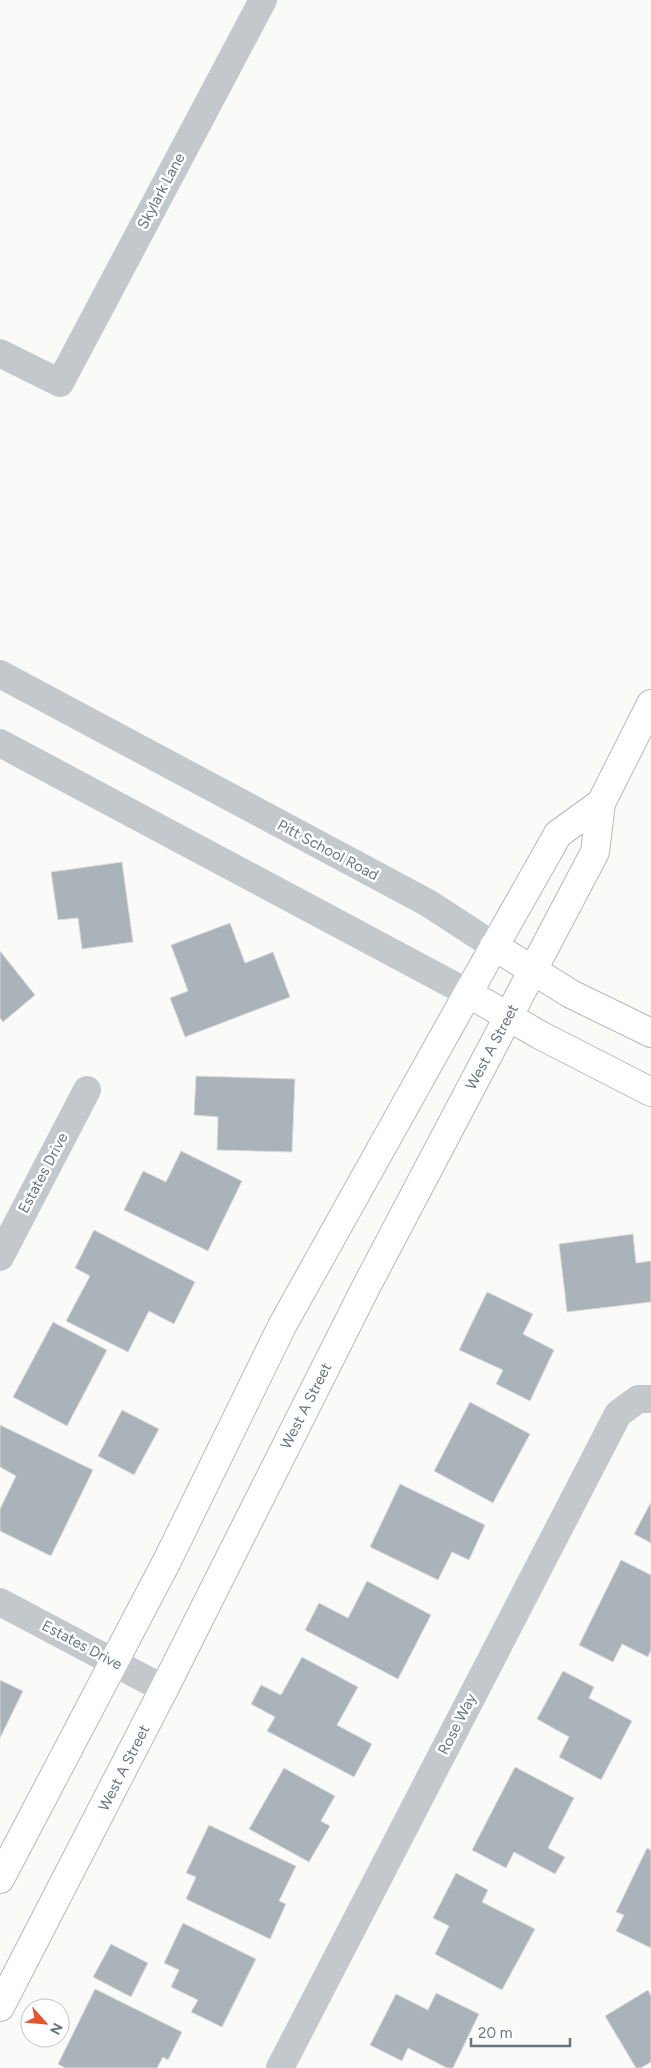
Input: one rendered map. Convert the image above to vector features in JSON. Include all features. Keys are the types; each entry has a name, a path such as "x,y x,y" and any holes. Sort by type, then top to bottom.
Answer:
{"main road":[{"name":"West A Street","path":"0,2007 164,1689 366,1287 595,852 601,803 651,704"},
{"name":"West A Street","path":"0,1879 167,1561 282,1326 494,946 558,834 601,803"},
{"name":"Pitt School Road","path":"494,946 572,994 651,1033"},
{"path":"468,993 508,1017 651,1092"}],"street":[{"name":"Skylark Lane","path":"0,353 60,383 263,0"},
{"name":"Pitt School Road","path":"0,674 428,903 494,946"},
{"path":"0,743 468,993"},
{"name":"Estates Drive","path":"0,1257 87,1090"},
{"name":"Rose Way","path":"280,2068 618,1414 638,1399 651,1399"},
{"name":"Estates Drive","path":"0,1602 164,1689"}],"building":[{"path":"122,862 133,942 82,949 78,918 58,920 51,872"},
{"path":"230,923 245,963 273,952 290,997 185,1037 170,998 188,991 171,945"},
{"path":"0,951 35,995 3,1022 0,1018"},
{"path":"196,1076 295,1079 292,1152 217,1150 218,1117 194,1115"},
{"path":"181,1151 242,1181 208,1251 124,1210 143,1171 166,1182"},
{"path":"94,1230 195,1282 174,1324 149,1311 128,1352 66,1321 90,1276 75,1268"},
{"path":"633,1234 636,1263 651,1261 651,1302 567,1312 559,1244"},
{"path":"487,1292 533,1314 523,1334 554,1350 530,1401 496,1384 503,1370 459,1350"},
{"path":"53,1322 107,1350 67,1426 13,1397"},
{"path":"470,1402 530,1434 493,1503 434,1471"},
{"path":"122,1410 159,1429 134,1475 98,1456"},
{"path":"0,1425 93,1470 51,1556 0,1531 0,1509 16,1476 0,1467"},
{"path":"400,1484 485,1525 469,1560 452,1552 438,1580 370,1547"},
{"path":"651,1502 651,1543 634,1534"},
{"path":"621,1560 651,1575 651,1650 648,1657 622,1644 613,1662 579,1645"},
{"path":"367,1581 431,1615 398,1679 305,1630 319,1603 348,1618"},
{"path":"302,1657 358,1687 337,1725 372,1744 354,1777 267,1731 275,1717 251,1704 261,1685 281,1695"},
{"path":"563,1671 594,1687 589,1698 632,1721 601,1780 559,1757 569,1737 537,1719"},
{"path":"0,1680 23,1691 0,1738"},
{"path":"515,1767 574,1798 548,1848 565,1857 555,1874 514,1852 506,1868 472,1850"},
{"path":"284,1768 335,1796 321,1821 330,1826 309,1862 249,1829"},
{"path":"209,1825 296,1866 279,1901 286,1904 270,1939 186,1899 196,1877 186,1873"},
{"path":"647,1848 651,1850 651,1948 616,1931 624,1915 616,1912"},
{"path":"456,1873 488,1890 482,1902 535,1929 502,1990 435,1954 449,1926 433,1918"},
{"path":"183,1923 256,1959 222,2027 191,2012 198,2000 171,1987 179,1970 164,1963"},
{"path":"111,1944 148,1963 131,1997 93,1977"},
{"path":"95,1989 182,2032 168,2060 163,2057 157,2068 65,2068 58,2064 66,2048 70,2048 70,2040"},
{"path":"648,1990 651,1996 651,2062 641,2068 636,2068 605,2016"},
{"path":"436,1993 479,2014 453,2068 447,2068 408,2048 402,2061 370,2045 396,1994 428,2010"}]}
